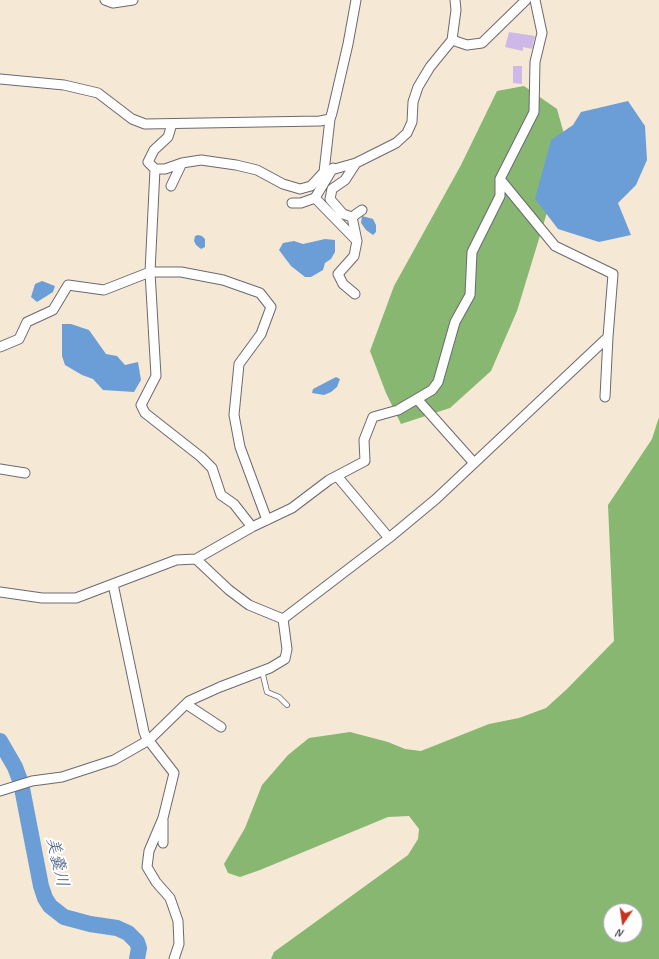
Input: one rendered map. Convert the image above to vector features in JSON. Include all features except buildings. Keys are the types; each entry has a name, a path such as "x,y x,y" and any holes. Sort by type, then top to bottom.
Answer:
{"street":[{"path":"105,0 113,3 133,0"},
{"path":"324,172 330,119 348,44 356,0"},
{"path":"172,124 168,137 154,150 148,162 155,169 165,169 182,163 201,160 236,164 257,170 283,184 300,189 311,186 324,172 333,168 356,163 396,143 407,132 412,122 413,102 418,87 430,67 452,40 456,10 455,0"},
{"path":"452,40 467,45 482,43 526,0"},
{"path":"0,592 42,598 76,598 176,560 196,559 252,527 292,508 329,480 365,462 364,440 373,417 398,410 432,390 438,382 455,322 470,295 472,252 500,196 500,180 534,112 535,62 542,33 535,0"},
{"path":"0,79 64,85 98,93 132,120 144,124 320,121 330,119"},
{"path":"171,186 182,163"},
{"path":"352,217 343,214 330,199 332,189 345,180 356,163"},
{"path":"292,203 301,203 316,198 333,168"},
{"path":"155,169 150,272 156,376 141,405 145,414 201,457 212,468 221,495 234,504 252,527"},
{"path":"500,180 555,246 613,274 605,397"},
{"path":"316,198 357,241"},
{"path":"352,217 362,210"},
{"path":"352,217 357,241 354,256 338,274 343,284 355,294"},
{"path":"0,347 19,339 27,322 53,310 68,285 104,290 150,272 181,272 223,280 260,293 271,307 261,334 239,364 234,415 240,447 267,520"},
{"path":"283,619 389,538 436,499 608,337"},
{"path":"417,399 474,463"},
{"path":"0,469 25,473"},
{"path":"337,476 389,538"},
{"path":"196,559 229,590 249,605 283,619"},
{"path":"113,584 144,732 174,772 163,818 149,851 147,866 156,882 170,898 178,921 179,944 174,959"},
{"path":"5,790 32,781 62,777 114,760 149,740 186,704 220,687 262,671 285,659 287,649 283,619"},
{"path":"186,704 221,727"},
{"path":"163,818 163,843"}],"lane":[{"path":"262,671 267,692 279,697 287,705"}],"green space":[{"path":"524,86 557,109 564,134 556,183 517,311 491,371 450,408 401,424 386,393 370,351 394,286 461,165 497,91"},
{"path":"659,417 659,959 271,959 274,952 408,855 418,839 419,829 409,816 388,817 240,877 228,873 224,864 245,828 262,785 288,755 309,738 350,732 388,742 405,749 421,751 489,724 519,718 546,708 567,689 614,641 608,505 652,439"}],"water":[{"path":"628,101 645,126 647,160 636,185 618,203 631,235 599,242 558,229 535,199 551,140 573,125 581,112"},
{"path":"362,216 373,219 376,225 376,232 373,235 366,230 361,223"},
{"path":"198,235 205,239 205,247 201,249 194,241 195,236"},
{"path":"325,239 335,240 335,252 331,259 325,263 323,270 311,277 305,277 291,266 279,250 283,243 294,241 303,244"},
{"path":"42,281 55,286 53,292 37,302 31,297 35,284"},
{"path":"62,324 71,324 89,330 106,354 117,356 125,365 138,362 141,380 134,392 103,390 93,379 82,375 65,365 62,356"},
{"path":"336,377 340,379 337,387 331,392 324,395 312,393 313,389"}],"waterway":[{"name":"美嚢川","path":"0,741 15,767 21,783 41,886 45,898 50,906 64,917 90,924 117,928 128,933 137,942 139,948 137,959"}]}
